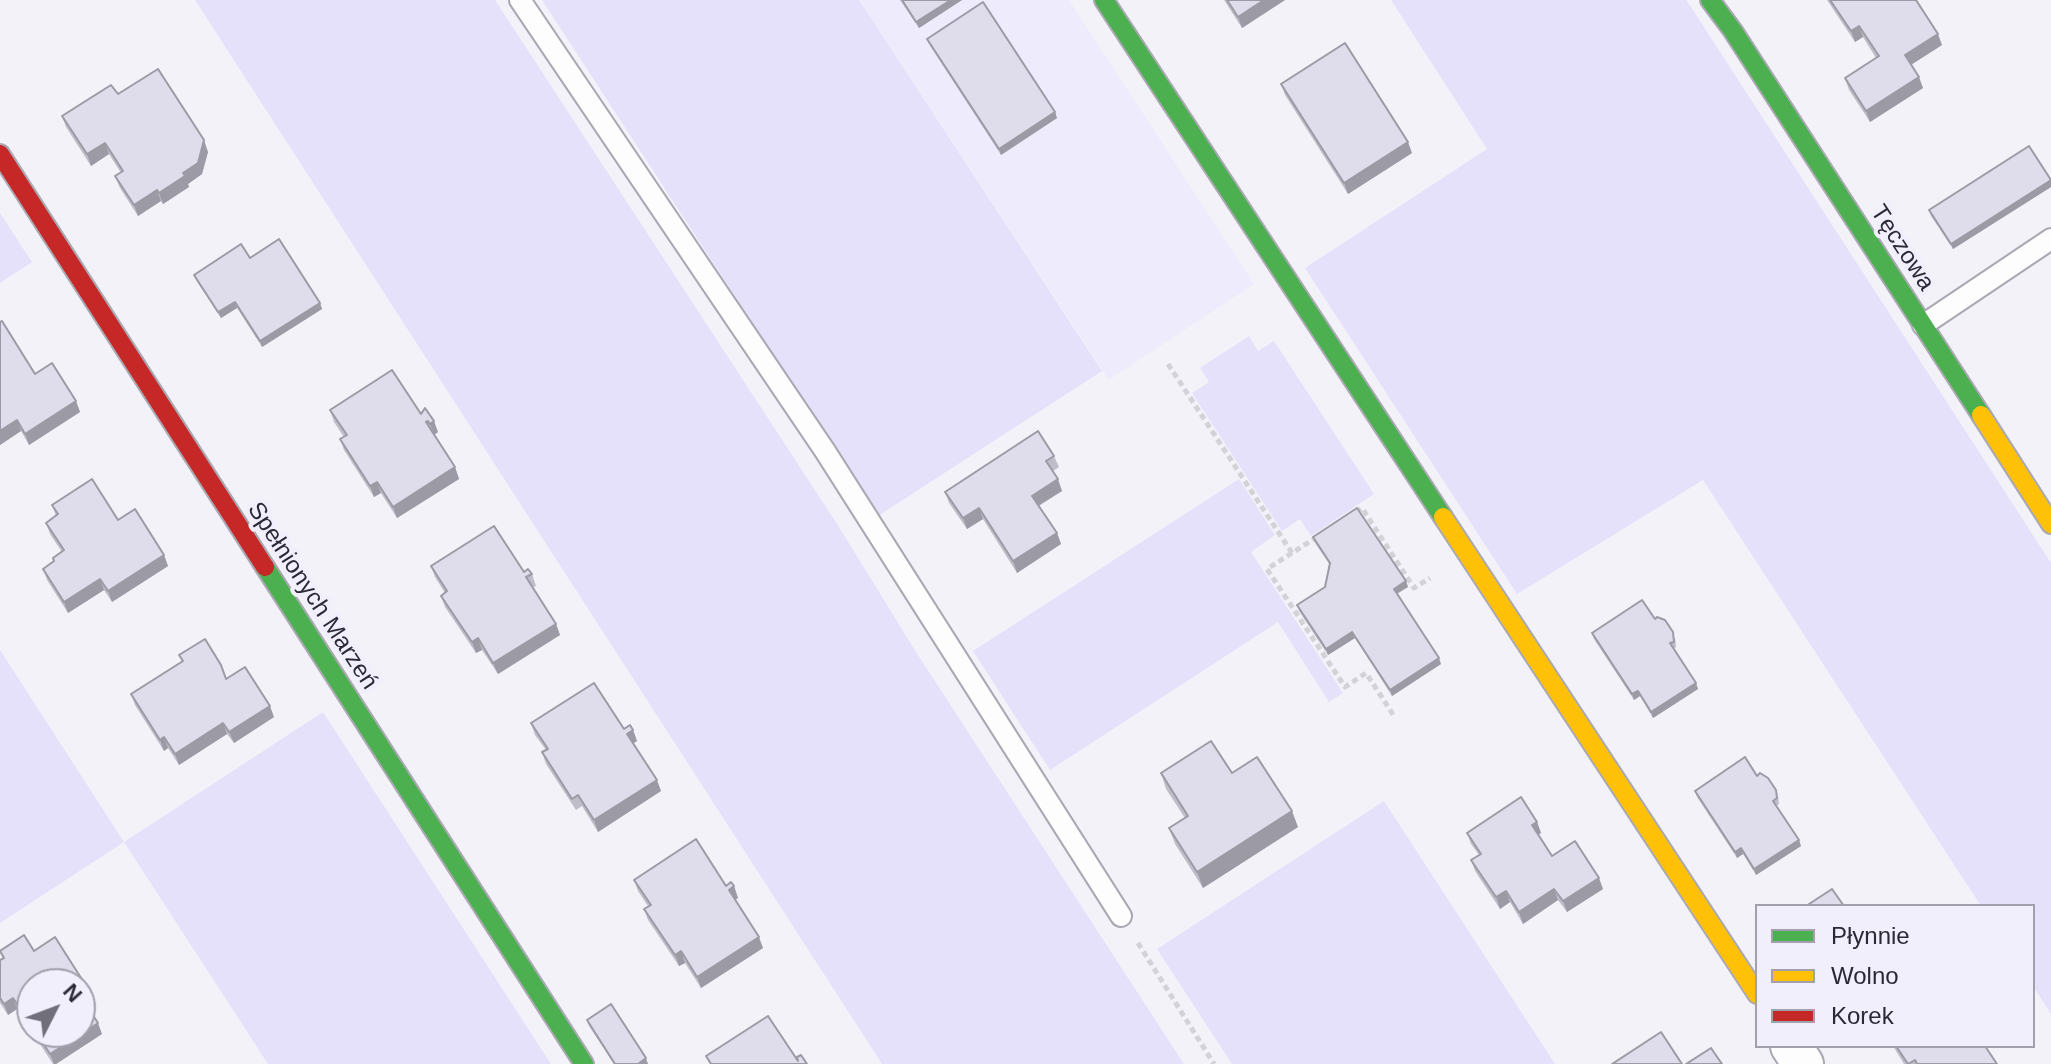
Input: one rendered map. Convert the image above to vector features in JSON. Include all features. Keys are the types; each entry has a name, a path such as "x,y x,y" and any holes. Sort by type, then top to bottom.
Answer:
{"street":[{"path":"1104,0 1755,991"},
{"name":"Tęczowa","path":"1710,0 1742,44 2051,524"},
{"name":"Spełnionych Marzeń","path":"0,154 584,1064"}],"lane":[{"path":"520,0 825,451 1121,916"},
{"path":"1923,325 2051,239"}],"path":[{"path":"1168,364 1292,553"},
{"path":"1350,516 1362,508 1414,588 1432,576"},
{"path":"1327,531 1267,569 1345,687 1366,673 1394,716"},
{"path":"1121,916 1214,1064"}],"shaded area":[{"path":"195,0 495,0 1184,1064 882,1064"},
{"path":"542,0 859,0 1102,371 878,516"},
{"path":"859,0 1069,0 1254,284 1109,380"},
{"path":"1391,0 1686,0 2051,563 2051,1014 2035,989 2035,904 1980,904 1703,480 1517,594 1305,268 1487,149"},
{"path":"0,213 32,262 0,283"},
{"path":"1249,336 1258,351 1274,341 1374,494 1311,536 1300,519 1282,531 1192,393 1209,382 1200,368"},
{"path":"1239,479 1275,535 1251,552 1343,693 1329,702 1278,622 1050,770 973,651"},
{"path":"0,650 124,842 0,923"},
{"path":"323,712 551,1064 268,1064 124,842"},
{"path":"1384,801 1555,1064 1232,1064 1157,949"}],"building":[{"path":"902,0 951,0 916,22"},
{"path":"1227,0 1264,0 1238,17"},
{"path":"1830,0 1916,0 1938,34 1905,55 1919,77 1866,111 1845,78 1879,56 1859,26 1851,31"},
{"path":"983,2 1055,112 999,149 927,39"},
{"path":"1345,43 1408,142 1344,183 1281,84"},
{"path":"158,69 204,140 198,163 183,173 185,176 134,205 115,176 123,171 105,143 87,154 62,116 111,85 118,94"},
{"path":"2029,146 2051,180 1951,244 1929,210"},
{"path":"279,239 320,303 260,341 235,302 218,312 194,275 241,244 250,258"},
{"path":"2,321 35,374 52,363 76,401 25,434 17,420 0,431"},
{"path":"392,370 421,414 425,408 434,421 430,424 426,422 455,467 393,507 377,482 370,486 340,439 347,435 330,410"},
{"path":"1038,431 1054,456 1046,461 1058,479 1032,496 1057,533 1013,561 979,508 963,518 945,492"},
{"path":"92,479 118,520 135,509 164,555 108,591 100,579 64,602 43,569 64,550 46,523 58,514 52,505"},
{"path":"1357,508 1406,581 1394,589 1439,658 1390,690 1352,632 1326,649 1297,605 1325,587 1330,563 1313,537"},
{"path":"494,526 524,572 528,569 532,574 526,577 556,624 493,663 478,638 472,642 441,596 447,591 431,566"},
{"path":"1642,600 1655,619 1665,620 1673,632 1674,642 1670,643 1696,683 1651,712 1638,691 1632,694 1592,633"},
{"path":"205,639 226,679 245,667 270,706 229,732 223,723 175,754 164,737 160,740 131,694 183,661 179,655"},
{"path":"594,683 624,729 630,725 633,730 627,734 657,780 594,820 578,795 572,799 542,752 548,749 531,723"},
{"path":"1211,741 1232,773 1257,757 1292,811 1197,872 1169,828 1188,816 1161,773"},
{"path":"1745,757 1757,776 1760,773 1768,778 1776,790 1777,798 1773,801 1799,840 1754,869 1741,848 1735,852 1695,791"},
{"path":"1521,797 1537,822 1532,825 1552,856 1575,841 1599,878 1563,901 1554,889 1519,912 1506,891 1496,897 1471,860 1481,854 1467,833"},
{"path":"696,839 726,886 731,882 734,886 729,890 759,937 697,977 681,951 675,955 644,909 651,905 634,880"},
{"path":"1832,889 1843,904 1809,904"},
{"path":"24,935 34,951 55,937 75,968 16,968 16,1003 13,998 4,1004 0,998 0,960 4,958 0,951"},
{"path":"611,1004 646,1058 638,1064 615,1064 587,1020"},
{"path":"768,1016 798,1061 797,1057 801,1055 807,1064 711,1064 706,1056"},
{"path":"1661,1032 1682,1064 1612,1064"},
{"path":"1711,1048 1722,1064 1686,1064"},
{"path":"1897,1048 1986,1048 1997,1064 1917,1064 1915,1060 1908,1064"}],"traffic: fast":[{"path":"1104,0 1443,517"},
{"path":"1710,0 1981,415"},
{"path":"265,567 584,1064"}],"traffic: slow":[{"path":"1981,415 2051,524"},
{"path":"1443,517 1755,991"}],"traffic: jam":[{"path":"0,154 265,567"}]}
